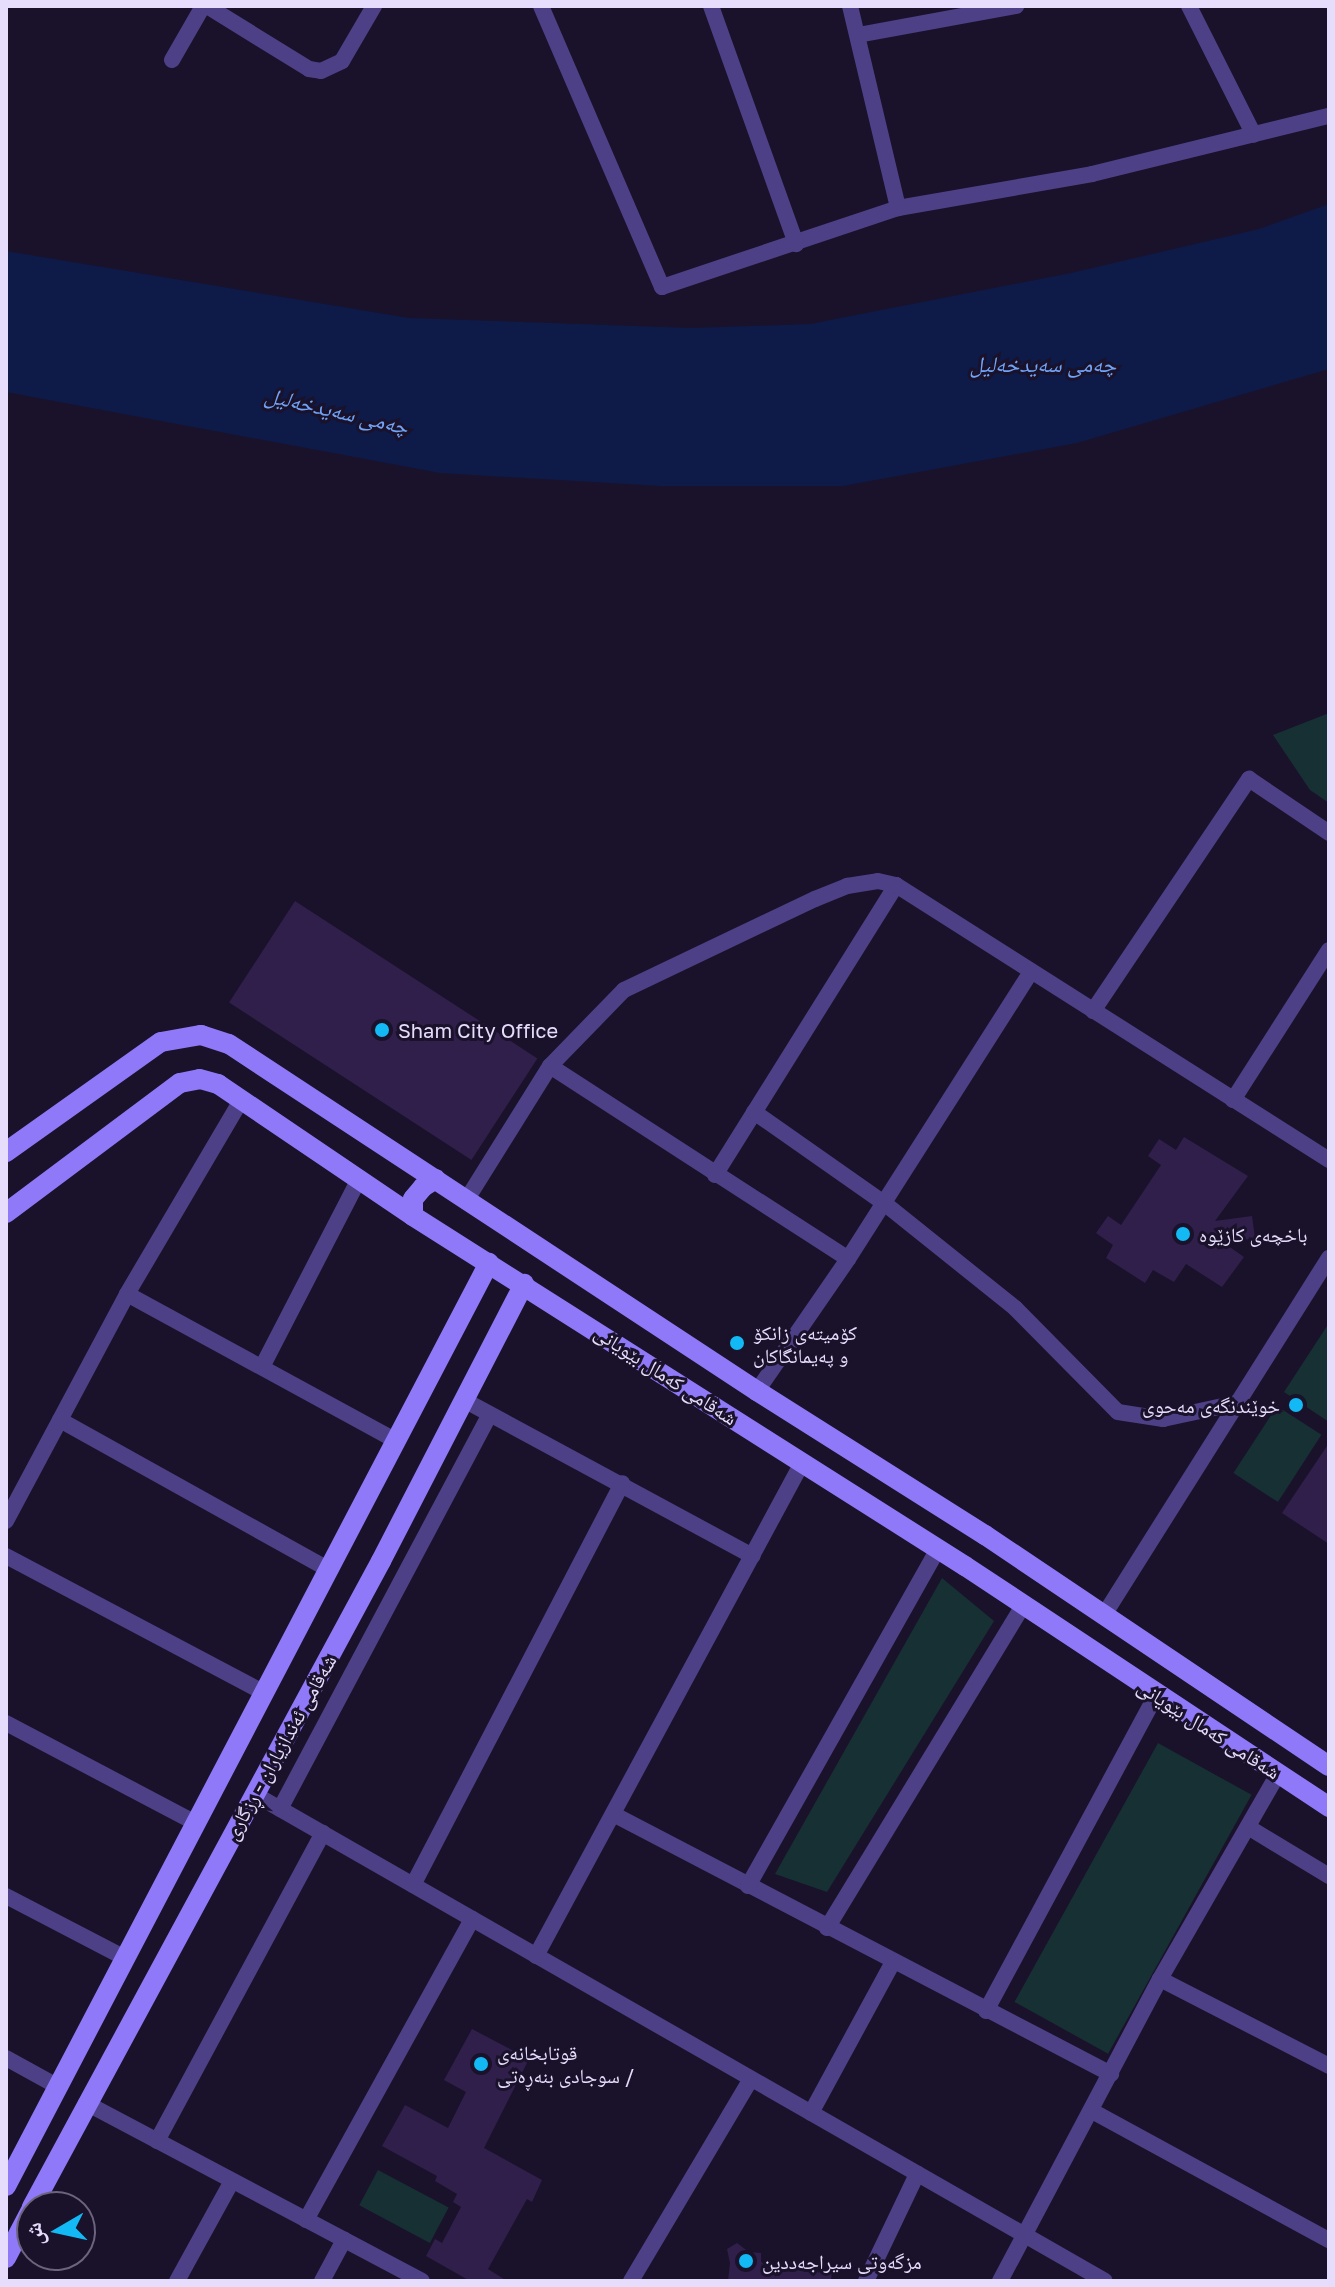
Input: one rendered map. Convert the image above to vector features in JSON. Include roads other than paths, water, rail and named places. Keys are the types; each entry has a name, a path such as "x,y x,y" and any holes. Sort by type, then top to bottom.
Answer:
{"main road":[{"name":"شەقامی کەمال بێویانی","path":"6,1152 151,1048 170,1038 201,1035 243,1052 757,1391 985,1535 1329,1766"},
{"name":"شەقامی کەمال بێویانی","path":"6,1213 180,1083 212,1081 413,1216 965,1566 1329,1807"},
{"path":"413,1216 413,1199 436,1179"},
{"name":"شەقامی ئەندازیاران - ڕزگاری","path":"6,2186 489,1263"},
{"name":"شەقامی ئەندازیاران - ڕزگاری","path":"40,2191 524,1284"},
{"path":"965,1566 978,1561 985,1549 985,1535"},
{"path":"164,1883 197,1899"},
{"name":"شەقامی ئەندازیاران - ڕزگاری","path":"6,2258 16,2238"}],"street":[{"path":"172,60 205,6 309,69 321,71 342,61 374,6"},
{"path":"541,6 662,287 898,208 1092,174 1329,116"},
{"path":"711,6 796,244"},
{"path":"850,6 898,208"},
{"path":"858,35 1016,6"},
{"path":"1189,6 1254,135"},
{"path":"1093,1011 1249,779 1329,833"},
{"path":"467,1199 550,1066 605,1005 644,978 847,886 878,881 896,885 1329,1160"},
{"path":"715,1175 896,885"},
{"path":"1233,1100 1329,950"},
{"path":"757,1391 848,1259 1031,972"},
{"path":"550,1066 848,1259"},
{"path":"6,1521 127,1294 242,1099"},
{"path":"754,1112 884,1203 1015,1308 1118,1412 1163,1419 1237,1403"},
{"path":"262,1367 359,1179"},
{"path":"1104,1615 1329,1258"},
{"path":"127,1294 397,1441"},
{"path":"464,1400 752,1556"},
{"path":"280,1809 490,1414"},
{"path":"60,1420 330,1570"},
{"path":"536,1956 802,1463"},
{"path":"413,1885 622,1483"},
{"path":"748,1886 938,1549"},
{"path":"6,1556 265,1693"},
{"path":"827,1928 1023,1606"},
{"path":"986,2011 1157,1694"},
{"path":"6,1723 196,1823"},
{"path":"1000,2281 1160,1979 1278,1774"},
{"path":"254,1794 1105,2281"},
{"path":"613,1814 1111,2074"},
{"path":"1248,1827 1329,1876"},
{"path":"157,2141 323,1833"},
{"path":"6,1896 125,1958"},
{"path":"306,2220 472,1919"},
{"path":"811,2113 893,1962"},
{"path":"1160,1979 1329,2066"},
{"path":"6,2058 57,2086"},
{"path":"631,2281 751,2079"},
{"path":"86,2103 422,2281"},
{"path":"1092,2111 1329,2240"},
{"path":"866,2281 917,2174"},
{"path":"177,2281 232,2181"},
{"path":"322,2281 344,2240"}],"water":[{"name":"چەمی سەیدخەلیل","path":"1329,204 1329,369 1077,443 843,486 660,486 440,473 6,392 6,251 409,318 692,328 810,324 1071,273 1259,229"}],"place":[{"name":"Sham City Office","path":"382,1030"},
{"name":"باخچەی کازێوە","path":"1183,1234"},
{"name":"کۆمیتەی زانکۆ و پەیمانگاکان","path":"737,1343"},
{"name":"خوێندنگەی مەحوی","path":"1296,1405"},
{"name":"قوتابخانەی سوجادی بنەڕەتی /","path":"481,2064"},
{"name":"مزگەوتی سیراجەددین","path":"746,2261"}]}
